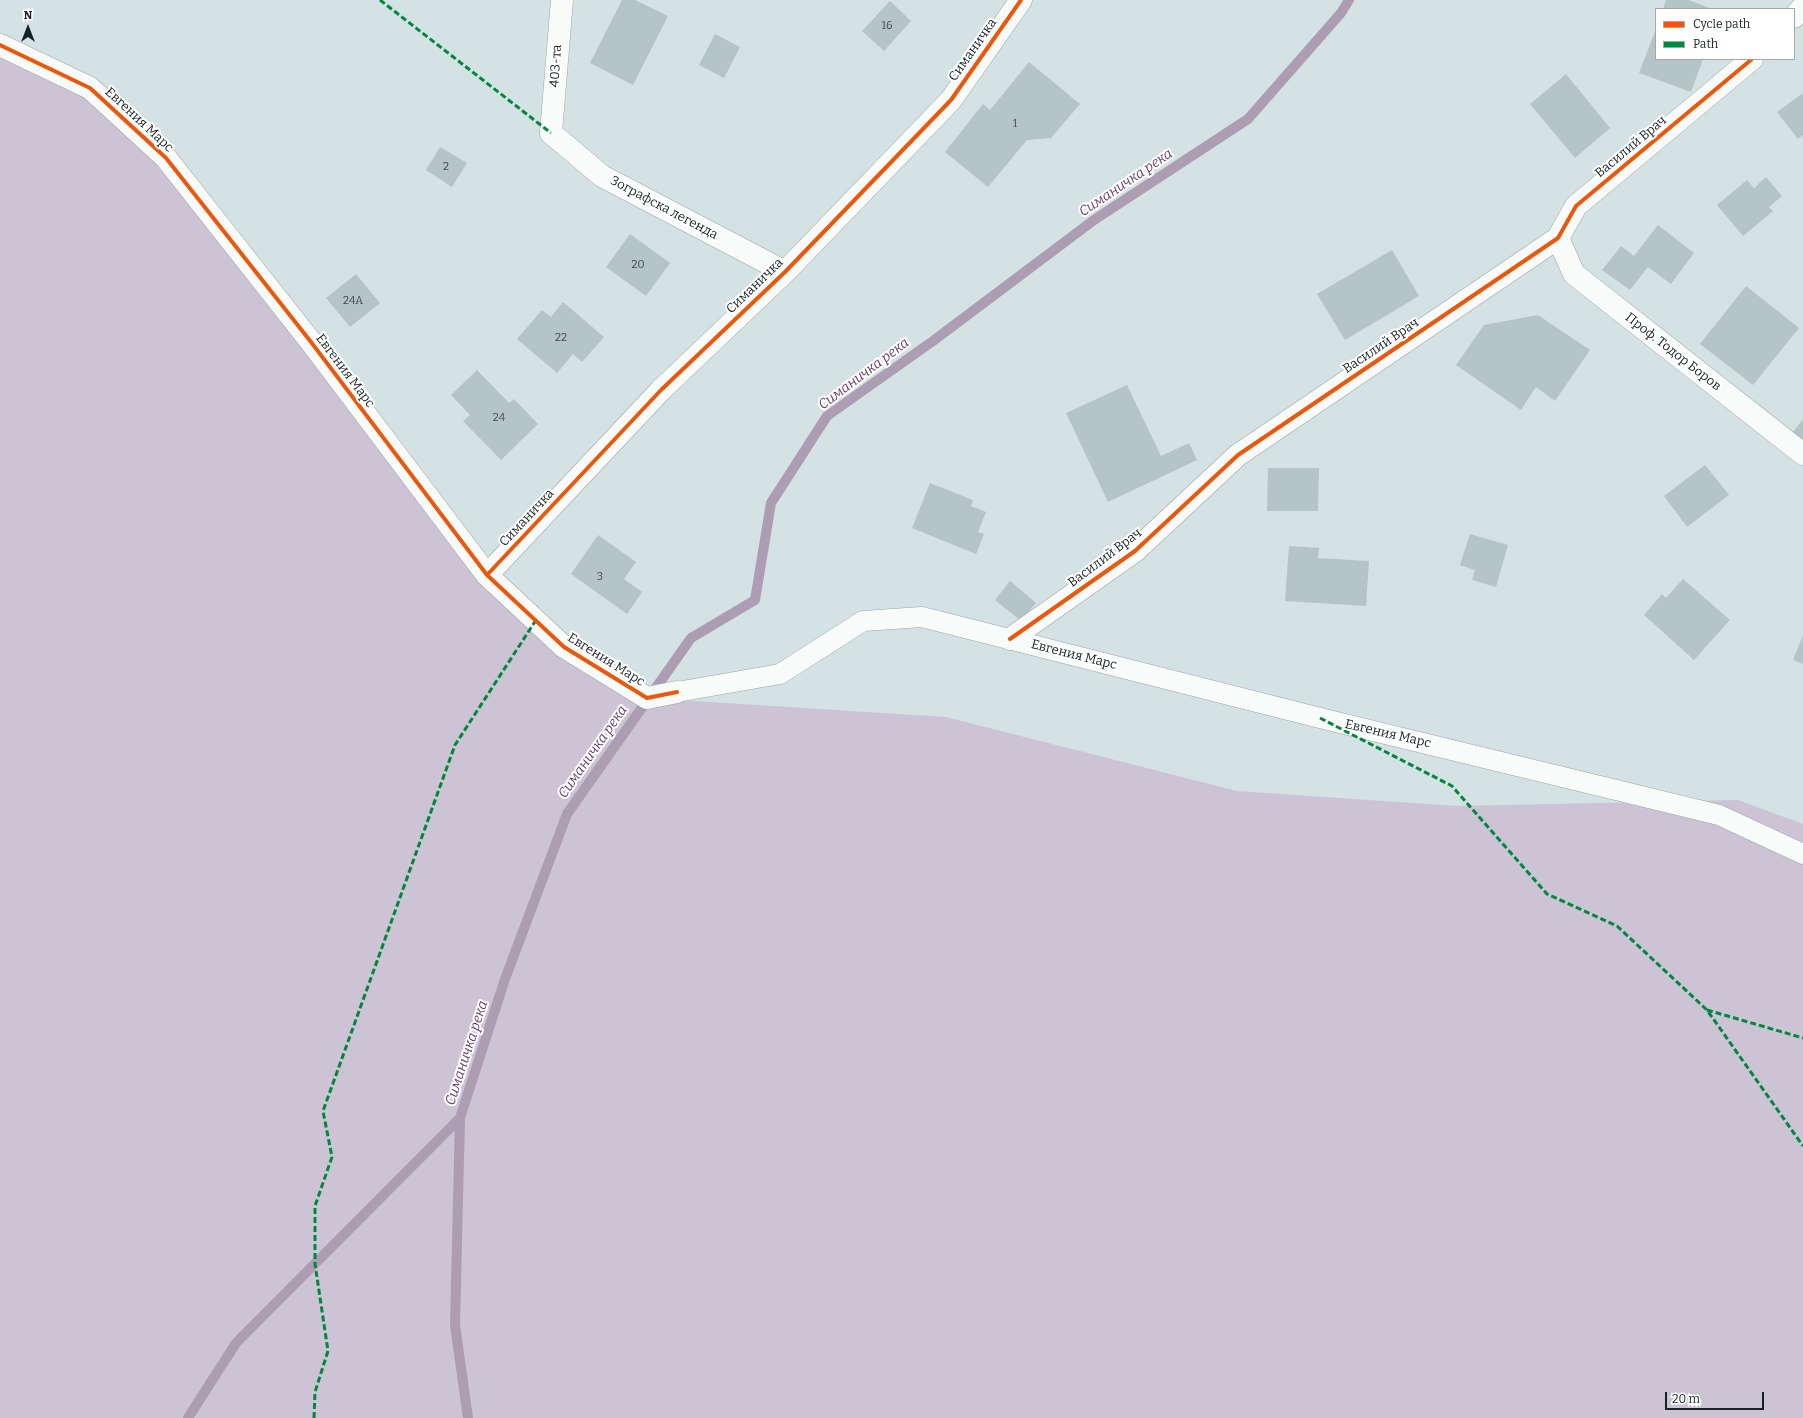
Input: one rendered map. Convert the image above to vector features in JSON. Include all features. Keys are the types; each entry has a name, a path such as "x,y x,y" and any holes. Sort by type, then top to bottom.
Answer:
{"street":[{"name":"403-та","path":"551,133 562,0"},
{"name":"Симаничка","path":"488,575 661,390 785,272 951,100 1021,0"},
{"path":"1795,16 1803,7"},
{"name":"Евгения Марс","path":"0,45 90,88 166,158 311,342 488,575 564,648 647,698 677,692"},
{"name":"Василий Врач","path":"1010,639 1135,551 1238,455 1558,238 1576,206 1751,60"},
{"name":"Зографска легенда","path":"551,133 602,176 785,272"},
{"name":"Проф. Тодор Боров","path":"1558,238 1574,274 1803,454"}],"lane":[{"name":"Евгения Марс","path":"677,692 780,674 863,621 922,617 1320,718 1719,815 1803,854"}],"shaded area":[{"path":"0,45 90,88 166,158 487,575 647,698 946,717 1237,791 1457,806 1738,800 1803,824 1803,1418 0,1418"}],"building":[{"path":"622,0 635,0 668,16 633,85 590,63"},
{"path":"1666,0 1689,0 1709,8 1663,8"},
{"path":"890,1 911,21 884,51 862,31"},
{"path":"1655,32 1655,60 1703,60 1691,92 1639,73"},
{"path":"715,34 740,47 724,78 699,65"},
{"path":"1029,62 1080,104 1051,138 1027,140 988,187 945,152 983,104 990,110"},
{"path":"1566,74 1610,128 1575,158 1530,104"},
{"path":"1803,93 1803,135 1798,139 1777,112"},
{"path":"440,147 467,163 452,187 426,170"},
{"path":"1766,177 1782,196 1769,207 1773,211 1743,236 1717,205 1747,180 1754,188"},
{"path":"1658,225 1694,253 1671,284 1648,267 1630,290 1602,270 1621,246 1634,256"},
{"path":"630,234 670,263 646,296 606,267"},
{"path":"1392,250 1419,296 1345,340 1317,294"},
{"path":"356,274 380,303 350,327 326,298"},
{"path":"1746,286 1799,328 1753,385 1700,344"},
{"path":"563,302 604,337 582,362 573,354 557,373 517,339 542,310 551,317"},
{"path":"1538,315 1590,350 1555,401 1536,387 1521,410 1456,365 1484,325"},
{"path":"477,370 509,403 514,399 538,424 501,460 463,421 470,415 451,395"},
{"path":"1127,385 1161,456 1189,443 1197,460 1108,502 1066,413"},
{"path":"1803,419 1803,440 1793,432"},
{"path":"1705,465 1729,495 1687,527 1664,496"},
{"path":"1268,468 1319,468 1318,511 1267,511"},
{"path":"930,483 973,500 971,506 986,512 978,532 984,534 976,554 912,528"},
{"path":"1470,534 1508,545 1496,587 1472,580 1475,570 1460,565"},
{"path":"598,535 636,562 624,579 642,592 627,614 571,574"},
{"path":"1289,546 1319,548 1318,558 1369,561 1366,606 1285,601"},
{"path":"1683,579 1730,620 1694,660 1644,615 1662,594 1666,598"},
{"path":"1010,581 1036,603 1021,621 995,600"},
{"path":"1803,635 1803,664 1793,660"}],"waterway":[{"name":"Симаничка река","path":"468,1418 455,1325 460,1118 505,979 567,814 691,638 755,600 771,503 827,416 933,341 1094,220 1248,119 1341,13 1349,0"},
{"path":"188,1418 236,1343 460,1118"}],"marked path":[{"path":"380,0 551,133"},
{"path":"314,1418 315,1392 328,1351 315,1264 315,1206 332,1157 323,1111 455,745 536,620"},
{"path":"1320,718 1452,786 1547,894 1617,926 1707,1010 1803,1146"},
{"path":"1707,1010 1803,1038"}],"cycle path":[{"path":"487,575 661,390 785,272 951,100 1021,0"},
{"path":"0,45 90,88 166,158 311,342 487,575 564,647 647,698 677,692"},
{"path":"1010,639 1135,551 1238,455 1558,238 1576,206 1751,60"}]}
